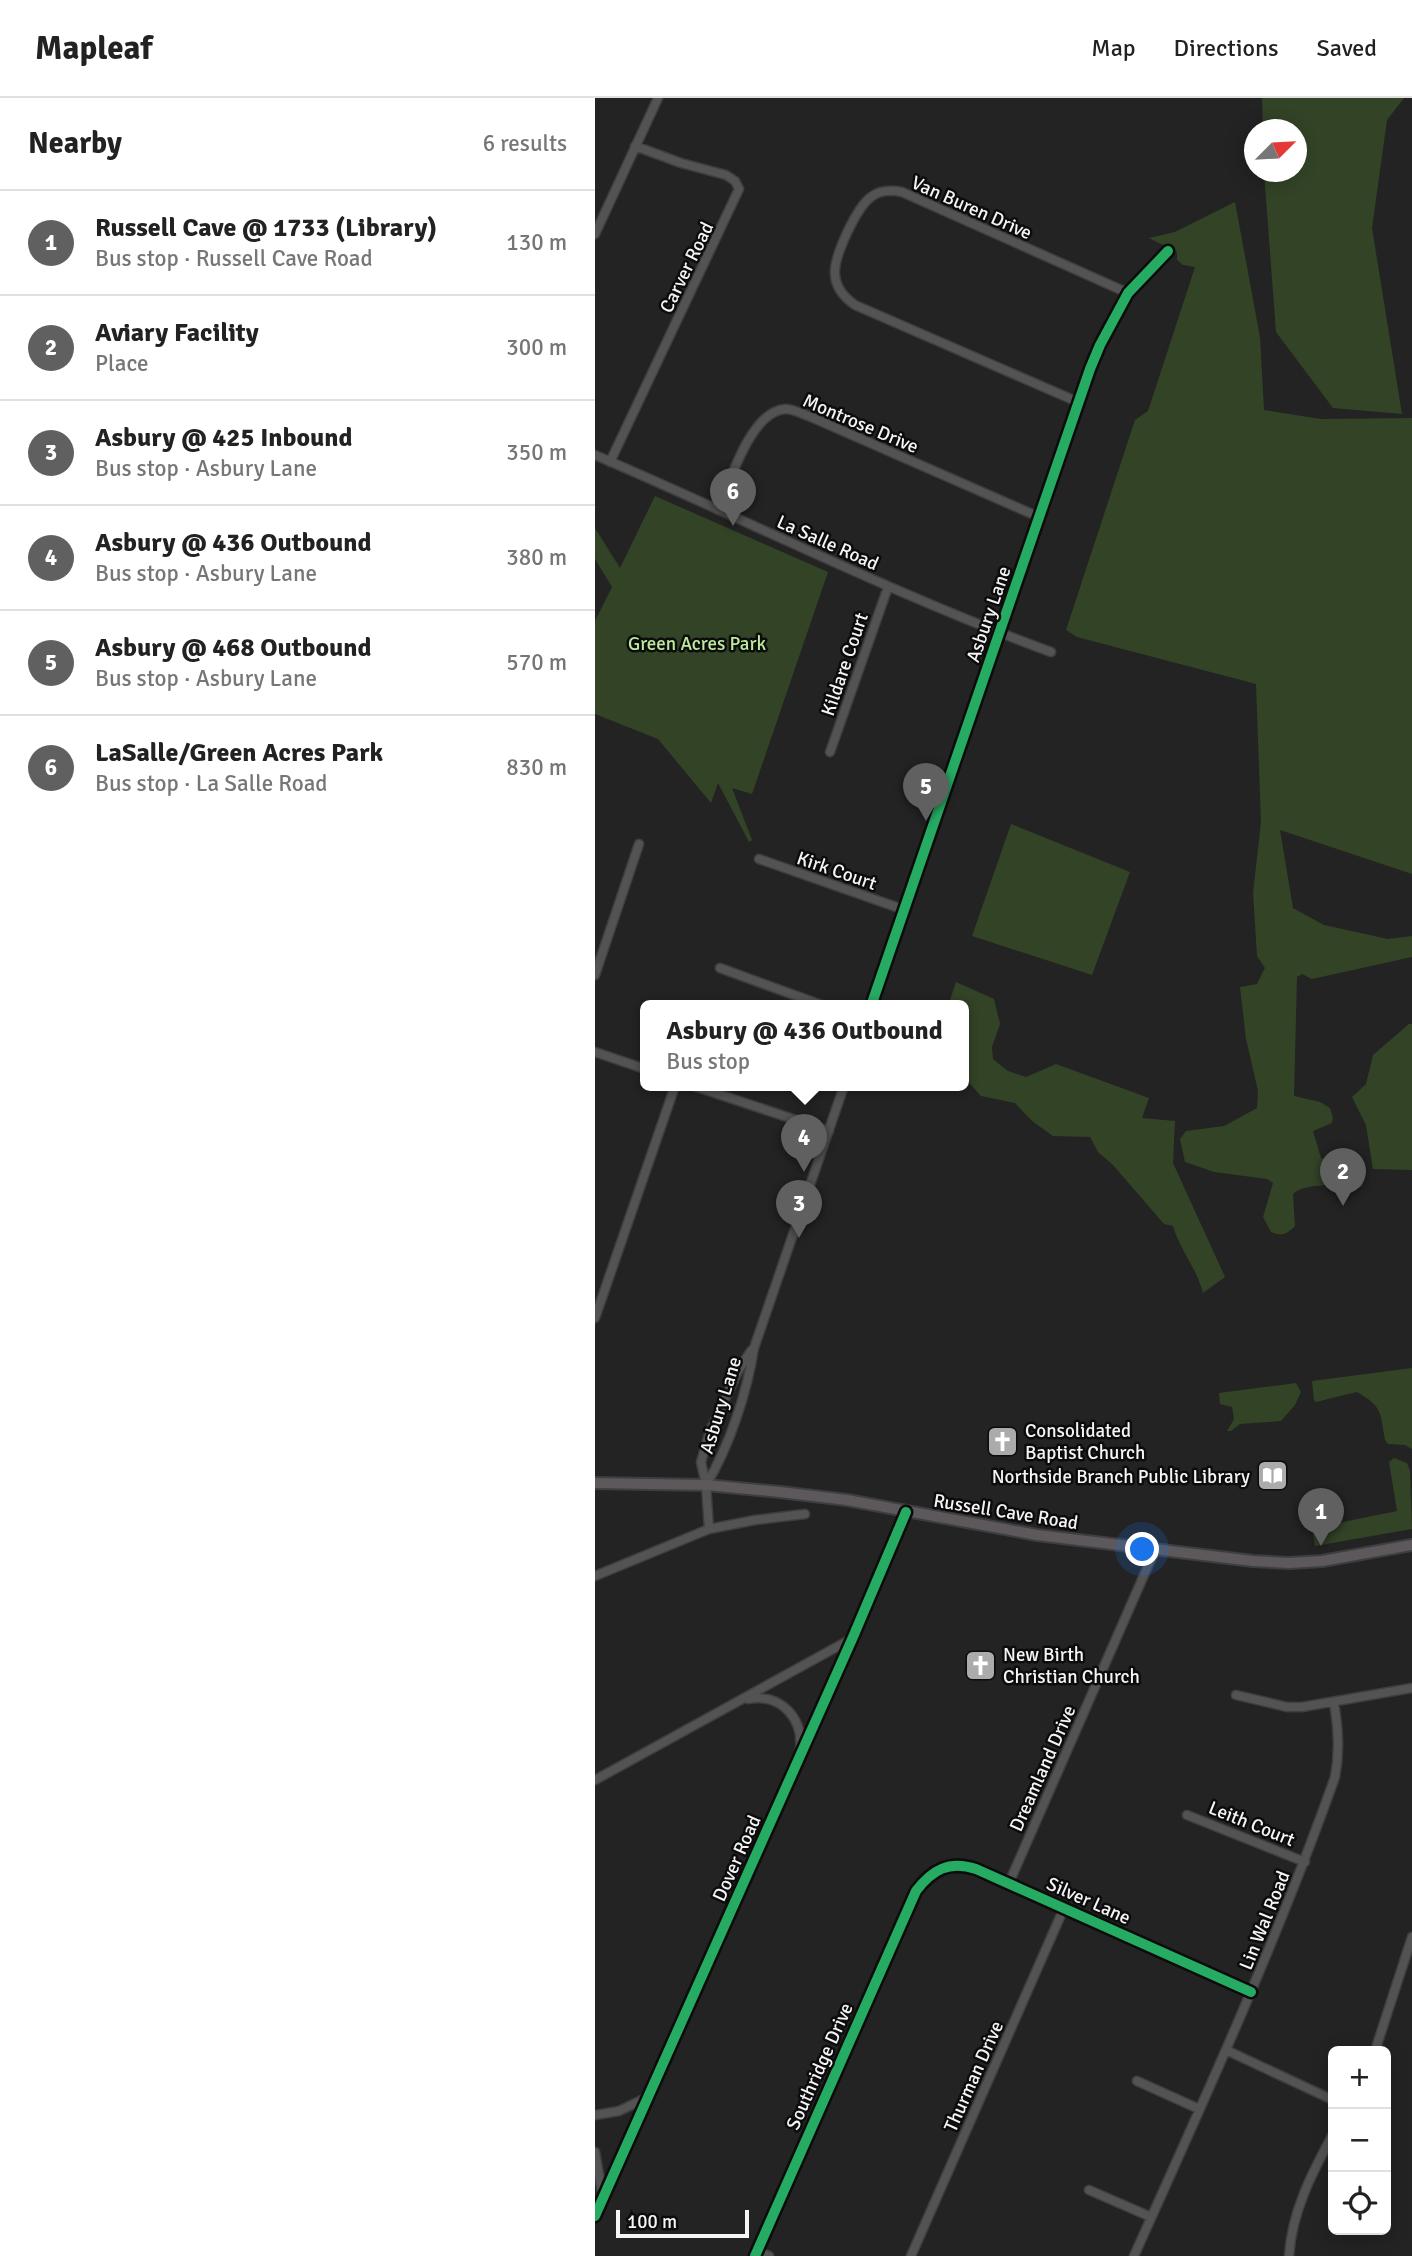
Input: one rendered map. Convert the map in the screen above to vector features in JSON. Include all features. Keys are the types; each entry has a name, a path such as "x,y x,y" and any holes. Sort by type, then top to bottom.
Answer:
{"main road":[{"name":"Russell Cave Road","path":"595,1483 706,1485 847,1500 1037,1535 1289,1563 1346,1557 1412,1545"}],"street":[{"path":"595,234 657,98"},
{"name":"Carver Road","path":"610,462 739,189 735,181 726,175 681,163 635,146"},
{"name":"Van Buren Drive","path":"1079,402 855,305 842,293 835,275 838,253 866,201 877,193 902,192 1128,293"},
{"name":"Asbury Lane","path":"873,1000 1100,345 1128,293 1168,251"},
{"name":"Montrose Drive","path":"718,510 756,427 772,414 786,409 811,417 1039,517"},
{"name":"La Salle Road","path":"595,455 888,586 1000,634 1051,652"},
{"name":"Kildare Court","path":"830,752 888,586"},
{"path":"595,975 639,844"},
{"name":"Kirk Court","path":"759,859 905,910"},
{"path":"720,968 808,1000"},
{"path":"595,1052 640,1067"},
{"path":"595,1318 673,1091"},
{"path":"709,1091 829,1131"},
{"name":"Asbury Lane","path":"706,1485 719,1463 750,1374 754,1348 842,1091"},
{"name":"Asbury Lane","path":"706,1485 701,1462 710,1431 738,1371 754,1348"},
{"path":"706,1485 709,1529"},
{"name":"Dover Road","path":"595,2216 906,1512"},
{"path":"595,1576 709,1529 805,1514"},
{"name":"Dreamland Drive","path":"1009,1883 1155,1550"},
{"path":"595,1780 853,1637"},
{"path":"1236,1695 1302,1707 1412,1688"},
{"path":"741,1700 774,1700 791,1712 800,1729 799,1757"},
{"name":"Lin Wal Road","path":"1134,2256 1226,2050 1305,1861 1338,1763 1338,1728 1334,1702"},
{"name":"Leith Court","path":"1187,1815 1305,1861"},
{"name":"Silver Lane","path":"916,1891 935,1870 958,1865 976,1869 1251,1992"},
{"name":"Southridge Drive","path":"756,2253 916,1891"},
{"name":"Thurman Drive","path":"911,2256 1064,1908"},
{"path":"1377,2046 1412,1937"},
{"path":"1226,2050 1328,2098"},
{"path":"1137,2081 1199,2109"},
{"path":"595,2115 619,2111 650,2095"},
{"path":"1289,2256 1293,2224 1299,2204 1328,2144"},
{"path":"595,2152 603,2197"},
{"path":"1089,2190 1151,2217"},
{"path":"756,2253 769,2256"}],"green space":[{"path":"1262,98 1404,98 1387,120 1372,228 1402,414 1333,408 1276,332 1265,182 1307,182 1307,119 1263,119"},
{"path":"1235,202 1260,337 1264,410 1321,419 1412,418 1412,874 1280,830 1293,908 1324,925 1388,939 1412,936 1412,957 1312,979 1302,974 1297,977 1294,1096 1320,1102 1330,1108 1332,1123 1313,1131 1321,1158 1361,1169 1365,1177 1362,1187 1316,1186 1293,1194 1295,1226 1287,1233 1281,1234 1271,1232 1263,1217 1273,1183 1267,1179 1214,1172 1185,1162 1180,1139 1186,1131 1224,1126 1257,1108 1258,1091 1246,1039 1240,987 1257,984 1265,968 1257,956 1253,893 1261,822 1256,684 1077,637 1066,630 1135,420 1148,411 1195,267 1183,265 1177,260 1177,252 1149,238 1175,232"},
{"name":"Green Acres Park","path":"655,496 828,572 752,794 732,788 752,840 749,842 718,783 711,803 658,739 595,714 595,621 612,587 595,559 595,528 620,568"},
{"path":"1011,824 1130,872 1092,975 972,936"},
{"path":"956,982 994,999 1000,1024 992,1047 993,1059 1008,1071 1026,1077 1056,1064 1149,1098 1142,1118 1175,1121 1173,1163 1225,1277 1203,1293 1173,1226 1164,1224 1113,1165 1098,1152 1090,1137 1053,1136 1032,1121 1015,1103 981,1096 969,1083 969,1000 950,1000"},
{"path":"1412,1024 1412,1170 1373,1169 1366,1125 1352,1097 1366,1084 1373,1055"},
{"path":"1412,1368 1412,1449 1405,1445 1388,1444 1379,1411 1372,1402 1357,1392 1316,1402 1314,1400 1312,1381"},
{"path":"1296,1383 1301,1392 1295,1405 1281,1421 1240,1424 1227,1431 1234,1419 1232,1407 1220,1404 1219,1393"},
{"path":"1394,1458 1407,1463 1410,1471 1412,1529 1315,1546 1310,1518 1322,1519 1323,1526 1397,1511 1389,1462"}],"cycle path":[{"path":"873,1000 1090,369 1128,293 1168,251"},
{"path":"595,2216 906,1512"},
{"path":"755,2256 916,1891 935,1872 949,1866 976,1869 1251,1992"}],"place":[{"name":"LaSalle/Green Acres Park","path":"733,526"},
{"name":"Asbury @ 468 Outbound","path":"926,821"},
{"name":"Asbury @ 436 Outbound","path":"804,1172"},
{"name":"Aviary Facility","path":"1343,1206"},
{"name":"Asbury @ 425 Inbound","path":"799,1238"},
{"name":"Consolidated Baptist Church","path":"1002,1441"},
{"name":"Northside Branch Public Library","path":"1273,1476"},
{"name":"Russell Cave @ 1733 (Library)","path":"1321,1546"},
{"name":"New Birth Christian Church","path":"980,1665"}]}
